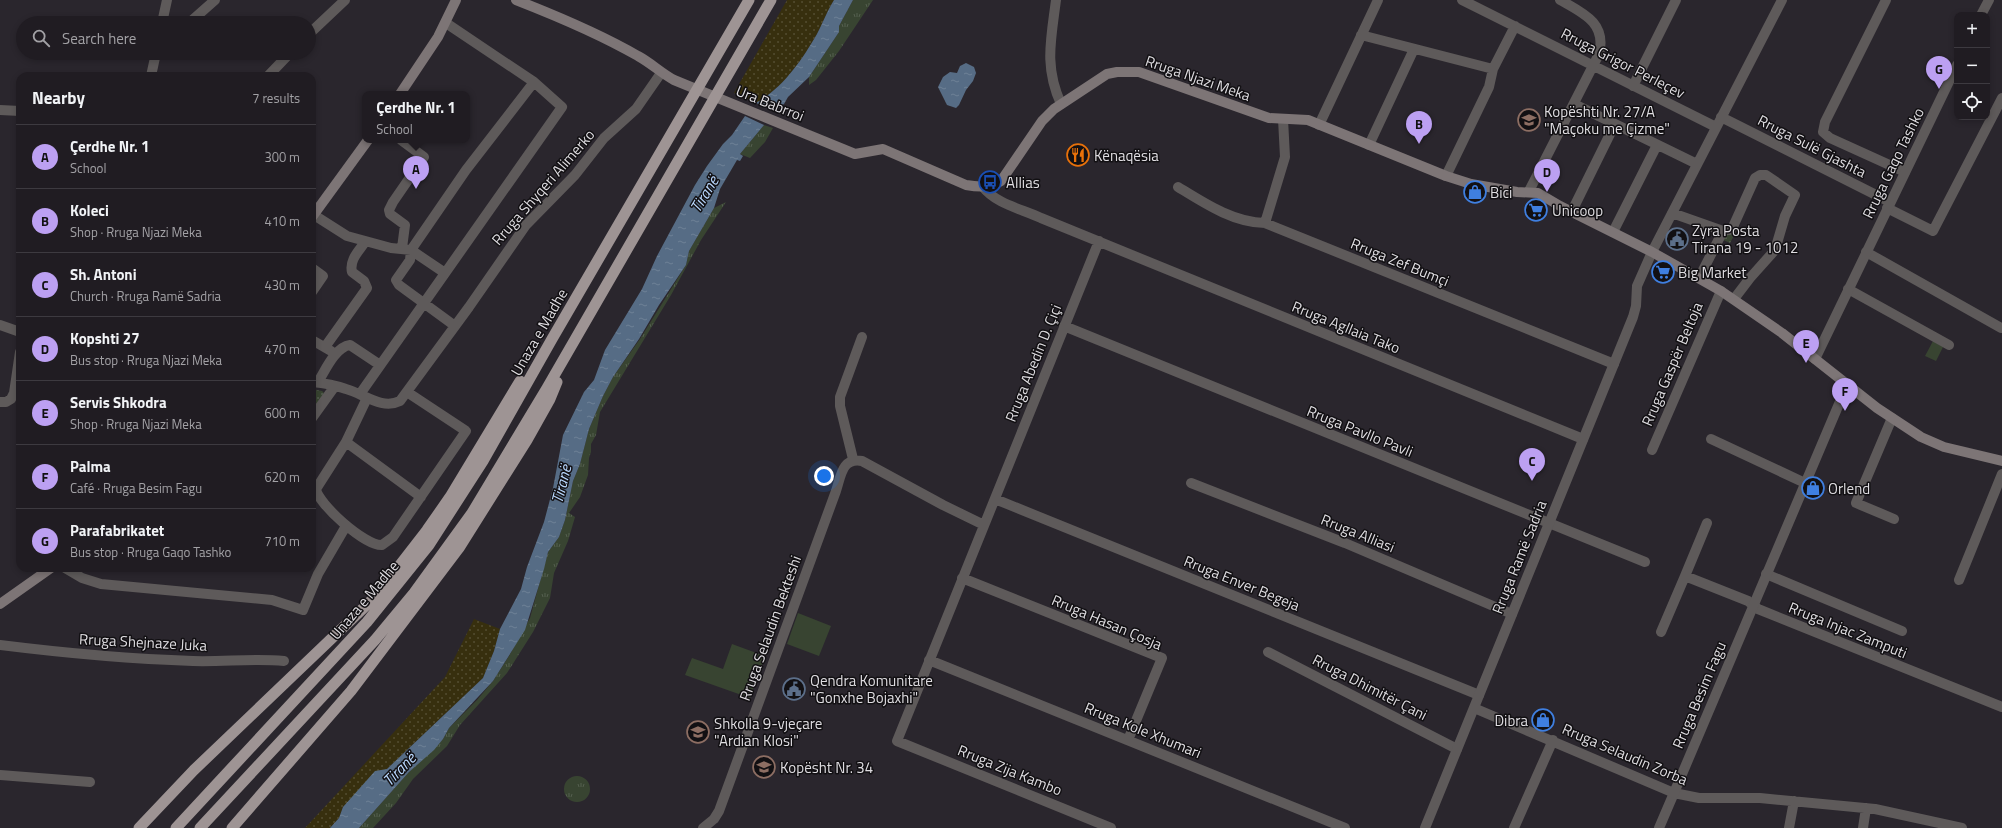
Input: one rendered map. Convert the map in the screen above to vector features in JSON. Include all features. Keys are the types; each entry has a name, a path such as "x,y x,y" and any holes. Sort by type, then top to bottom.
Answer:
{"highway":[{"name":"Unaza e Madhe","path":"176,828 331,661 398,584 429,545 484,461 552,339 749,0"},
{"path":"200,828 375,640 414,593 472,513 572,345 771,0"},
{"path":"139,828 200,764 375,597 435,519 523,377 552,339"},
{"path":"232,828 352,691 459,548 509,472 550,399 572,345"}],"main road":[{"path":"402,91 420,66 446,23 456,0"},
{"path":"516,0 560,17 639,56 661,73"},
{"name":"Rruga Njazi Meka","path":"983,187 996,184 1006,175 1042,121 1048,114 1061,104 1108,74 1127,71 1139,72 1261,116 1269,118 1302,119 1446,176 1491,188 1516,192 1529,191 1547,197 1652,252 1734,299 1782,333 1847,385 1921,437 1944,447 2002,461"},
{"name":"Ura Babrroi","path":"661,73 674,80 856,154 883,149 966,185 983,187"},
{"path":"316,212 366,143"},
{"path":"0,604 45,572"}],"street":[{"path":"164,16 167,0"},
{"path":"197,16 215,0"},
{"path":"316,27 345,0"},
{"path":"1056,0 1049,60 1053,83 1061,104"},
{"path":"1319,125 1378,0"},
{"name":"Rruga Grigor Perleçev","path":"1462,0 1716,127"},
{"path":"1529,191 1594,65 1602,46 1598,28 1581,12 1560,0"},
{"path":"1633,86 1676,0"},
{"path":"1652,252 1782,0"},
{"path":"1886,0 1825,122 1823,132 1830,138 1905,172"},
{"path":"1983,12 1989,0"},
{"name":"Rruga Shyqeri Alimerko","path":"346,526 319,497 316,489 346,442 364,396 380,365 561,110 561,105 534,82 446,23"},
{"path":"1446,176 1489,87 1493,69 1515,26"},
{"path":"1361,35 1493,69"},
{"path":"1369,145 1414,49"},
{"path":"152,72 154,60"},
{"path":"272,72 283,60"},
{"name":"Rruga Gaqo Tashko","path":"1814,359 1954,71"},
{"name":"Rruga Shyqeri Alimerko","path":"364,396 379,402 395,403 400,400 455,326 526,225 575,176 604,138 636,109 661,73"},
{"path":"407,249 534,82"},
{"name":"Rruga Sulë Gjashta","path":"1721,117 1889,205 1933,231 2002,98"},
{"path":"1574,104 1697,164"},
{"path":"0,110 16,111"},
{"path":"1265,223 1285,157 1283,118"},
{"path":"1572,211 1615,124"},
{"path":"405,143 424,157 389,210 390,214 405,225 407,249 410,260 396,280 399,285 455,326"},
{"path":"1613,232 1657,145"},
{"path":"1672,213 1724,231 1732,229 1755,178 1760,175 1766,175 1795,195 1783,221 1775,250 1750,278 1734,299"},
{"path":"983,187 992,196 1099,241"},
{"name":"Rruga Zef Bumçi","path":"1178,187 1207,204 1234,217 1253,223 1265,223 1614,364"},
{"path":"316,218 347,236 365,242 407,249 445,273"},
{"path":"1699,278 1724,231"},
{"name":"Rruga Abedin D. Çiçi","path":"897,741 1099,241"},
{"name":"Rruga Agllaia Tako","path":"1099,241 1583,439"},
{"path":"325,347 367,288 364,281 352,272 351,268 353,259 365,242"},
{"name":"Rruga Ramë Sadria","path":"1425,828 1614,364 1634,311 1637,286 1652,252"},
{"path":"1866,252 2002,328"},
{"path":"316,271 323,276 316,286"},
{"path":"1848,288 1949,345"},
{"name":"Rruga Gaspër Beltoja","path":"1652,450 1721,291"},
{"path":"0,325 16,331"},
{"name":"Rruga Pavllo Pavli","path":"1064,326 1645,562"},
{"path":"862,337 840,398 840,406 853,459 862,461 943,505 984,525"},
{"path":"316,342 336,354"},
{"path":"316,381 336,354 346,345 350,345 380,365"},
{"path":"0,402 6,402 11,399 14,393 16,379"},
{"path":"316,382 335,386 364,396"},
{"name":"Rruga Besim Fagu","path":"1659,828 1847,385"},
{"path":"316,412 335,386"},
{"path":"72,572 82,578 101,584 272,600 303,610 318,574 346,526 374,545 385,544 393,537 466,431 407,392"},
{"path":"1892,418 1856,503 1894,519"},
{"path":"1711,439 1805,483"},
{"path":"346,442 421,497"},
{"name":"Rruga Selaudin Bekteshi","path":"703,828 714,819 719,811 845,467 853,459"},
{"path":"1958,580 2002,474"},
{"name":"Rruga Alliasi","path":"1191,483 1345,543 1512,614"},
{"name":"Rruga Enver Begeja","path":"995,499 1479,695"},
{"path":"1661,632 1706,523"},
{"path":"1766,574 1902,631"},
{"name":"Rruga Injac Zamputi","path":"1685,576 1748,601 1765,612 2002,708"},
{"name":"Rruga Hasan Çosja","path":"962,578 1162,658 1128,740"},
{"name":"Rruga Shejnaze Juka","path":"0,645 113,657 196,661 266,659 284,661"},
{"name":"Rruga Dhimitër Çani","path":"1268,652 1457,749"},
{"name":"Rruga Kole Xhumari","path":"929,660 1345,828"},
{"name":"Rruga Selaudin Zorba","path":"1474,708 1674,793 1700,798 1760,798 1866,808 1962,828"},
{"path":"1514,828 1552,740"},
{"name":"Rruga Zija Kambo","path":"897,741 1111,828"},
{"path":"0,775 90,782"},
{"path":"1789,828 1794,801"},
{"path":"1863,828 1866,808"}],"green space":[{"path":"853,0 873,0 839,51 816,80 809,85 809,77 839,32 839,26"},
{"path":"764,125 773,128 765,142 750,158 740,154"},
{"path":"726,202 701,240 671,295 600,412 596,435 591,444 588,475 580,497 569,513 575,517 568,541 554,573 550,598 533,632 507,673 460,725 447,746 413,779 396,803 373,828 359,828 409,772 443,739 449,728 477,700 493,681 509,656 530,618 548,552 559,537 565,520 573,481 580,464 589,429 603,396 613,377 640,339 686,265 689,251 714,208"},
{"path":"1737,230 1730,243 1721,239 1724,233"},
{"path":"1933,341 1943,347 1936,361 1925,356"},
{"path":"316,390 324,393 316,406"},
{"path":"798,613 831,626 819,656 787,644"},
{"path":"732,644 765,656 750,698 685,675 692,658 723,669"},
{"path":"577,776 586,780 590,789 586,798 577,802 568,798 564,789 568,780"}],"sand":[{"path":"787,0 834,0 817,34 791,73 775,90 756,103 734,93"},
{"path":"474,619 500,629 494,651 483,678 387,769 354,796 343,807 339,818 330,828 305,828 445,677"}],"water":[{"path":"834,0 853,0 839,26 839,32 809,77 788,97 784,104 775,111 756,103 775,90 791,73 817,34"},
{"path":"966,63 974,67 976,73 973,81 956,108 947,105 938,87 943,77 950,72 957,73 960,66"},
{"name":"Tiranë","path":"745,116 764,125 740,154 743,156 740,161 737,160 720,189 714,208 689,251 686,265 613,377 603,396 589,429 580,464 573,481 565,520 559,537 548,552 525,630 493,681 449,728 443,739 434,750 409,772 359,828 330,828 339,818 343,807 375,771 387,769 483,678 494,651 500,629 521,589 527,567 544,522 553,488 563,435 584,392 594,380 605,350 642,289 657,256 695,185 707,166"}],"place":[{"name":"Parafabrikatet","path":"1939,89"},
{"name":"Kopështi Nr. 27/A \"Maçoku me Çizme\"","path":"1529,120"},
{"name":"Koleci","path":"1419,144"},
{"name":"Kënaqësia","path":"1078,155"},
{"name":"Allias","path":"990,182"},
{"name":"Çerdhe Nr. 1","path":"416,189"},
{"name":"Bici","path":"1475,192"},
{"name":"Kopshti 27","path":"1547,192"},
{"name":"Unicoop","path":"1536,210"},
{"name":"Zyra Posta Tirana 19 - 1012","path":"1677,239"},
{"name":"Big Market","path":"1663,272"},
{"name":"Servis Shkodra","path":"1806,363"},
{"name":"Palma","path":"1845,411"},
{"name":"Sh. Antoni","path":"1532,481"},
{"name":"Orlend","path":"1813,488"},
{"name":"Qendra Komunitare \"Gonxhe Bojaxhi\"","path":"794,689"},
{"name":"Dibra","path":"1543,720"},
{"name":"Shkolla 9-vjeçare \"Ardian Klosi\"","path":"698,732"},
{"name":"Kopësht Nr. 34","path":"764,767"}]}
